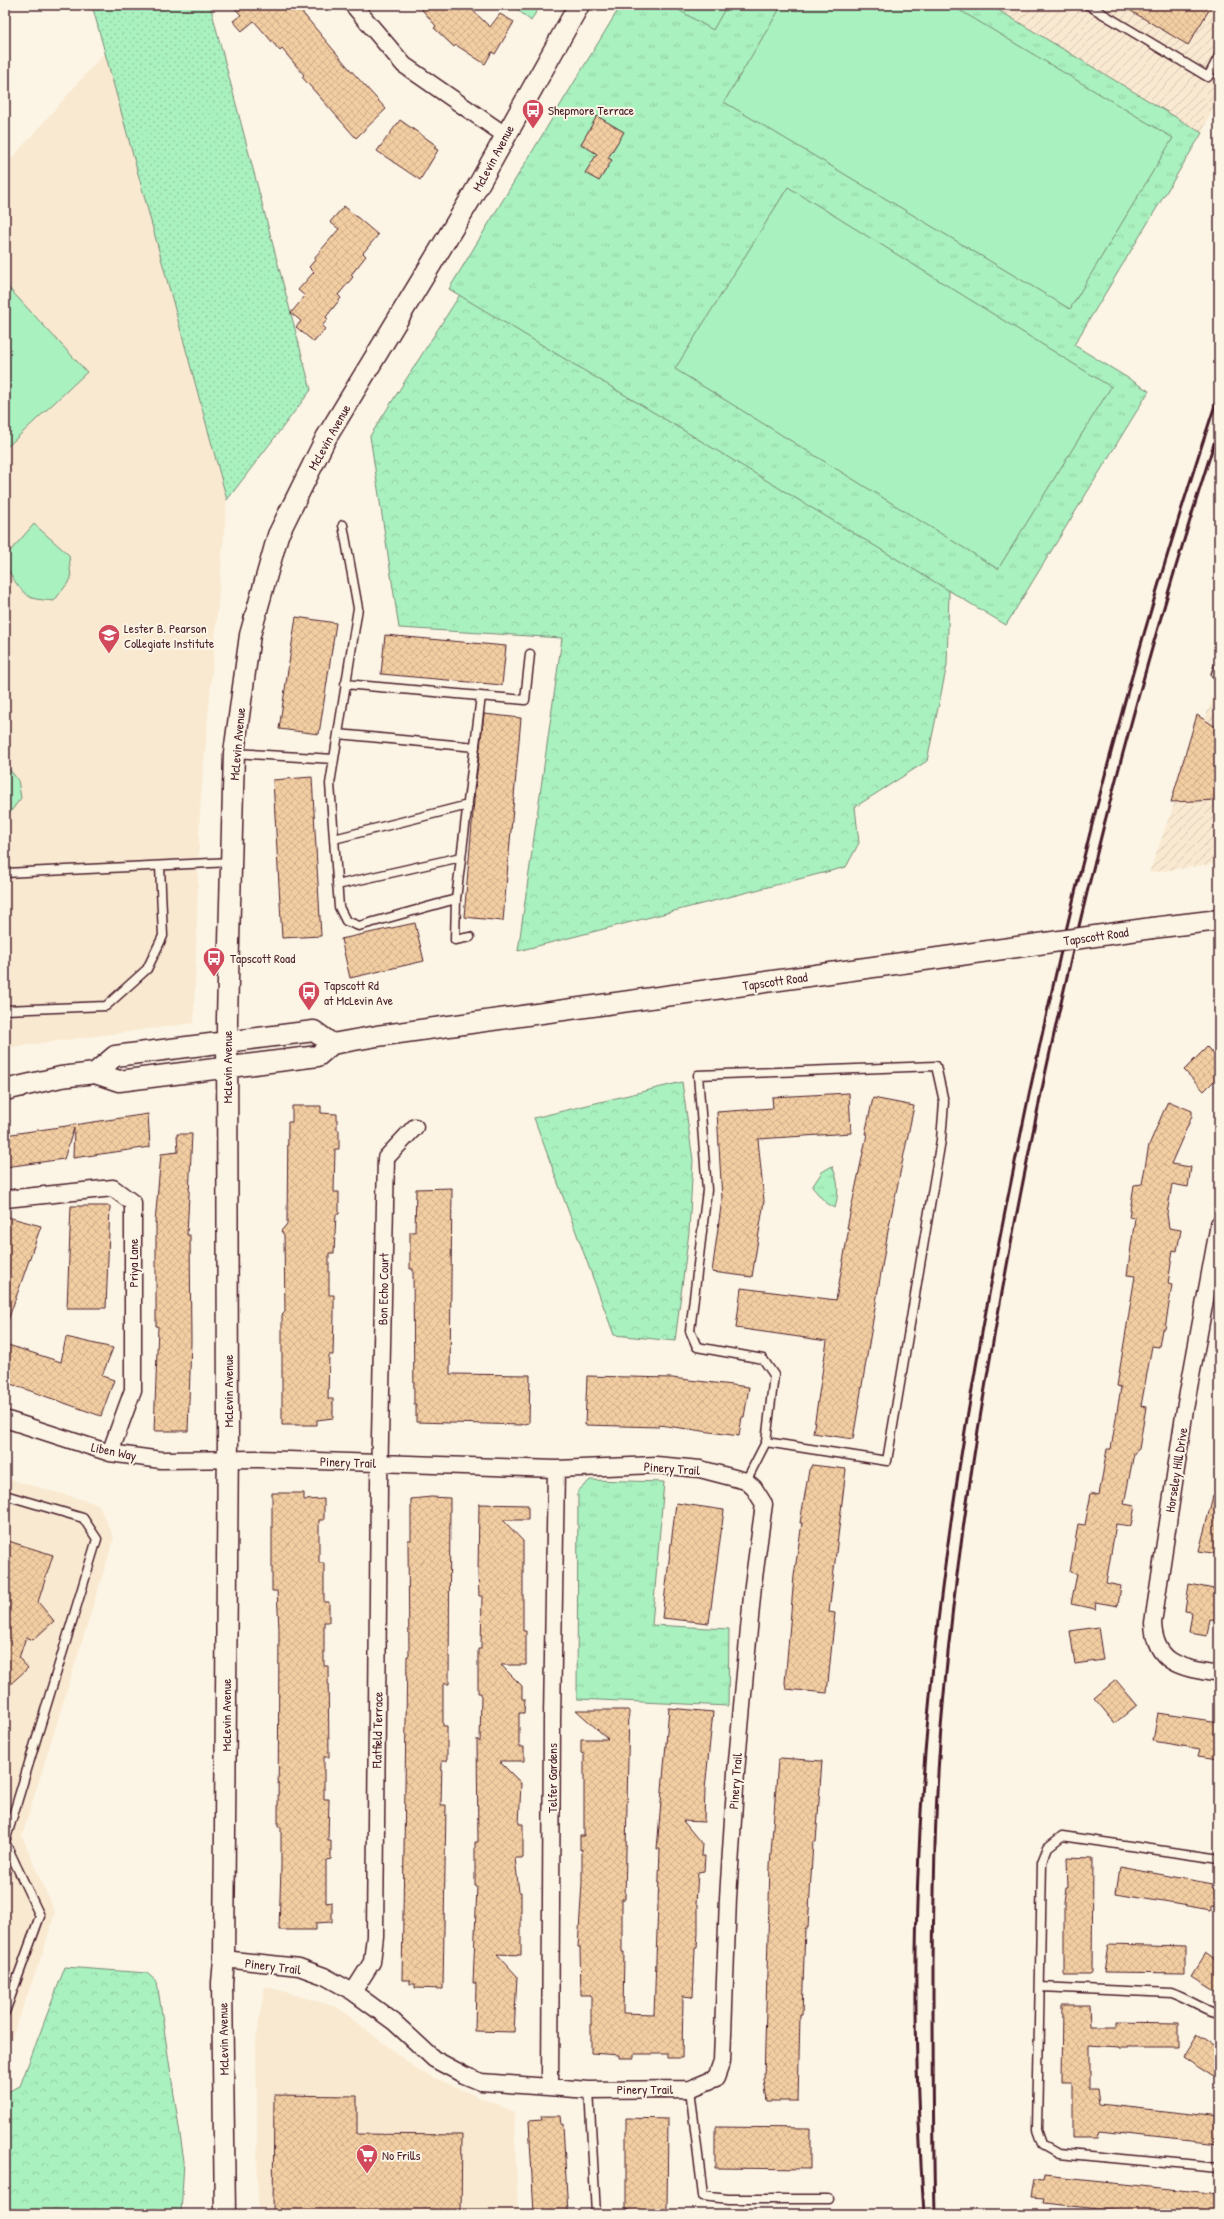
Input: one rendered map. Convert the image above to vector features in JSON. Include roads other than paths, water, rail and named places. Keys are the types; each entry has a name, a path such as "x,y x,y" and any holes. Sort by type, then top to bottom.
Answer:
{"street":[{"path":"353,5 404,65 505,135"},
{"name":"McLevin Avenue","path":"225,2214 222,1983 224,1959 227,1459 227,1044 234,753 250,635 278,534 326,438 470,200 579,5"},
{"name":"Tapscott Road","path":"332,1044 1152,928 1219,920"},
{"path":"5,1090 61,1077 95,1073 119,1081 318,1056 332,1044 314,1031 227,1044 115,1056 95,1073"},
{"name":"Bon Echo Court","path":"380,1463 386,1158 415,1127"},
{"name":"Priya Lane","path":"5,1199 113,1188 133,1203 133,1390 110,1453"},
{"name":"Horseley Hill Drive","path":"1219,1224 1185,1409 1153,1623 1154,1639 1158,1649 1167,1658 1177,1664 1196,1670 1219,1674"},
{"name":"Liben Way","path":"5,1419 110,1453 161,1460 227,1459"},
{"name":"Pinery Trail","path":"224,1959 299,1967 324,1976 353,1992 394,2022 434,2059 464,2076 481,2082 588,2090 690,2089 716,2078 722,2061 728,1898 736,1765 753,1585 764,1504 754,1488 746,1481 700,1469 656,1465 556,1469 227,1459"},
{"name":"Flatfield Terrace","path":"353,1992 372,1962 375,1936 380,1463"},
{"name":"Telfer Gardens","path":"550,2087 552,1727 556,1469"}],"lane":[{"path":"1088,5 1208,77 1219,56"},
{"path":"343,525 358,608 330,784 339,907 346,921 359,926 456,899"},
{"path":"345,684 525,700 530,654"},
{"path":"1219,666 1216,674 1219,678"},
{"path":"470,937 454,940 456,899 481,696"},
{"path":"338,734 475,747"},
{"path":"234,753 334,759"},
{"path":"334,839 468,805"},
{"path":"337,885 461,857"},
{"path":"5,872 231,862"},
{"path":"5,1010 106,1006 147,969 164,936 160,866"},
{"path":"746,1481 766,1442 774,1375 763,1359 697,1347 690,1331 706,1190 698,1075 936,1066 944,1102 941,1140 887,1461 766,1442"},
{"path":"5,1495 83,1518 97,1539 5,1842 40,1916 5,2012"},
{"path":"1219,1860 1062,1836 1056,1839 1046,1851 1042,1862 1037,2130 1042,2144 1058,2153 1219,2168"},
{"path":"1040,1987 1171,1993 1186,1998 1202,2009 1219,2015"},
{"path":"690,2089 703,2196 728,2199 828,2199"},
{"path":"588,2090 596,2214"}],"railway":[{"path":"924,2214 916,2032 916,1942 919,1851 931,1681 952,1512 965,1428 995,1260 1012,1177 1078,880 1103,782 1158,587 1219,393"},
{"path":"935,2214 933,2122 933,1967 937,1796 949,1639 979,1422 1028,1154 1074,945 1127,737 1156,634 1219,428"}],"place":[{"name":"Shepmore Terrace","path":"533,130"},
{"name":"Lester B. Pearson Collegiate Institute","path":"109,654"},
{"name":"Tapscott Road","path":"214,978"},
{"name":"Tapscott Rd at McLevin Ave","path":"309,1012"},
{"name":"No Frills","path":"367,2174"}]}
